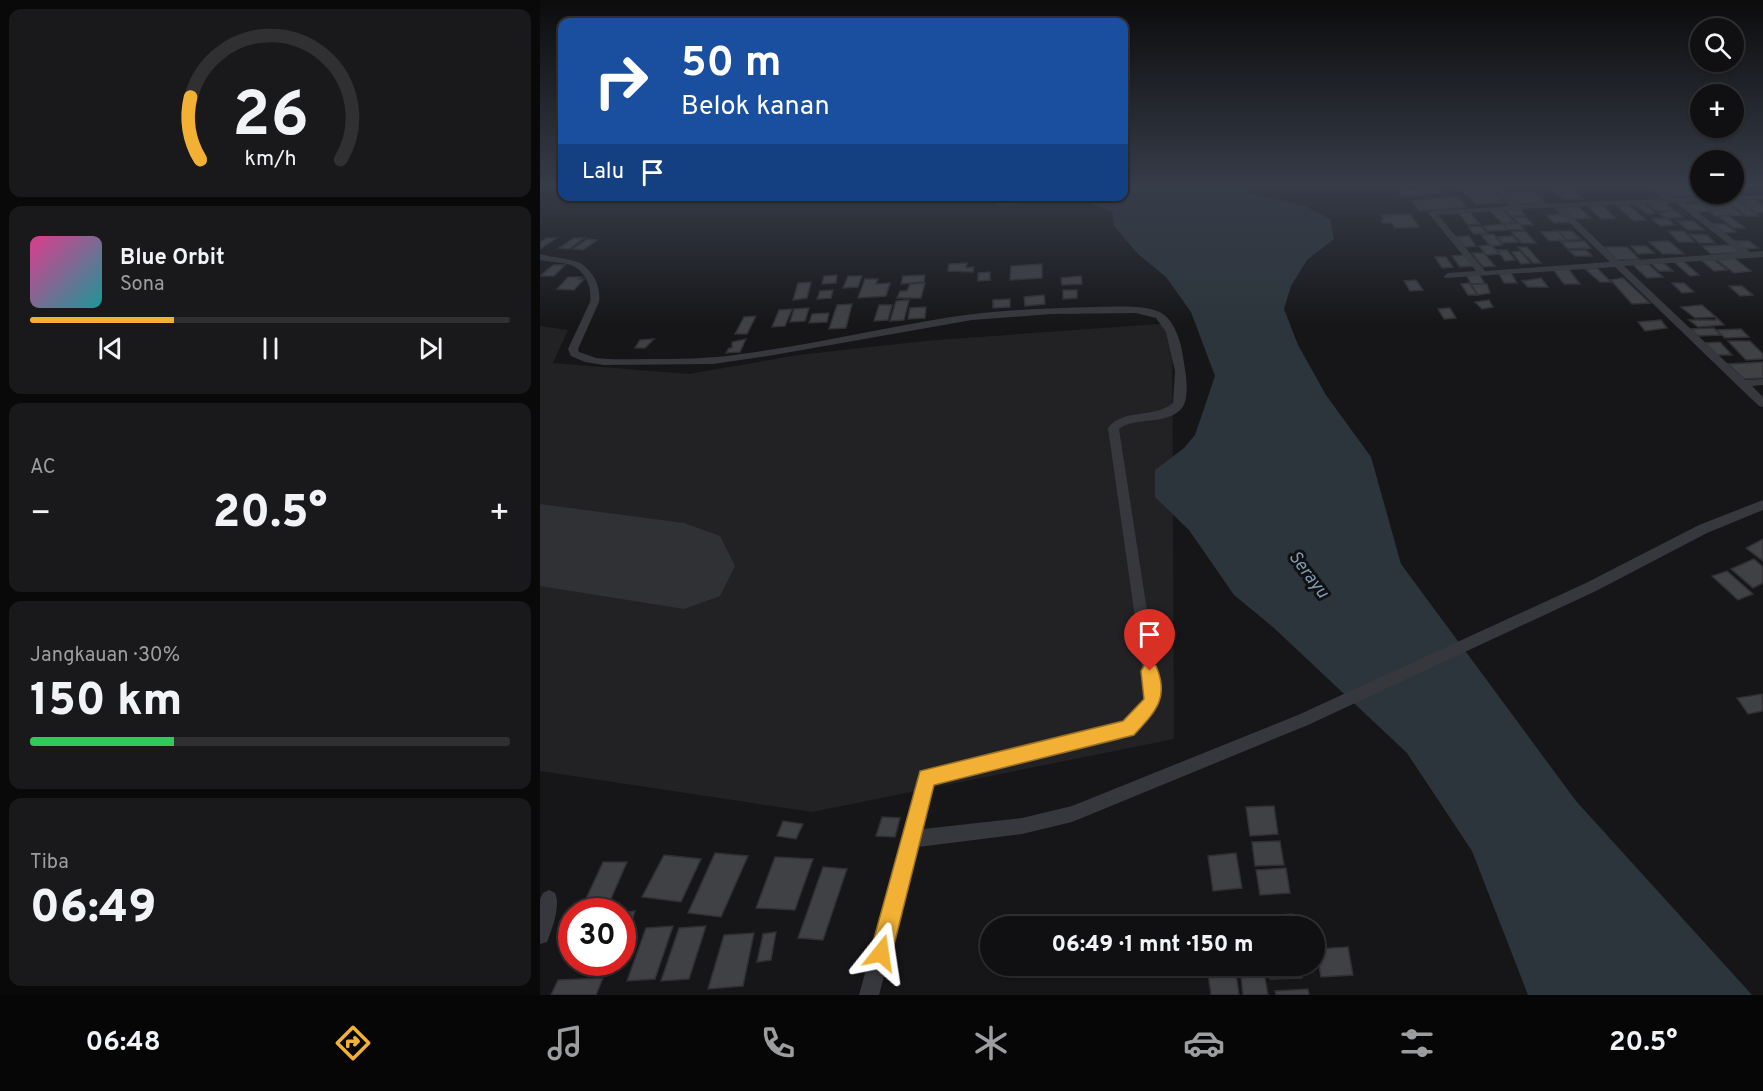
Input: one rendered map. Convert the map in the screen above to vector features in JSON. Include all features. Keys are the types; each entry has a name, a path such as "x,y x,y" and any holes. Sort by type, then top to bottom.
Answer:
{"street":[{"path":"1448,232 1482,273"},
{"path":"1584,232 1763,403"},
{"path":"1717,232 1748,255"},
{"path":"1448,276 1763,254"},
{"path":"540,257 578,264 593,283 596,289 596,300 573,350 577,356 603,362 713,361 768,354 934,322 1040,311 1100,310 1148,313 1158,315 1169,326 1176,343 1180,386 1178,405 1166,414 1124,422 1113,428 1154,695 1151,704 1136,722 1119,732 926,778 912,839 869,995"},
{"path":"1742,384 1763,382"},
{"path":"912,839 1022,826 1072,813 1303,720 1591,587 1703,529 1763,505"},
{"path":"540,935 549,899"}],"shaded area":[{"path":"1172,323 1174,739 812,812 540,771 540,326 568,330 553,363 689,374 798,355 925,341"}],"water":[{"name":"Serayu","path":"1120,232 1333,232 1334,239 1307,260 1291,286 1284,309 1298,345 1326,395 1371,457 1401,564 1576,801 1752,995 1528,995 1472,851 1407,753 1274,628 1234,595 1189,530 1155,497 1155,470 1184,448 1195,435 1215,376 1191,312 1166,277 1138,254"}],"building":[{"path":"1511,232 1526,232 1536,243 1522,243"},
{"path":"1541,232 1559,232 1567,240 1549,241"},
{"path":"1559,232 1574,232 1581,239 1567,240"},
{"path":"1669,232 1685,232 1694,242 1679,242"},
{"path":"1493,234 1502,245 1490,246 1481,235"},
{"path":"1689,234 1707,235 1715,243 1699,243"},
{"path":"1469,236 1476,246 1465,247 1457,237"},
{"path":"1513,236 1518,242 1502,243 1497,237"},
{"path":"547,238 557,238 540,249 540,242"},
{"path":"574,238 584,238 569,249 559,248"},
{"path":"587,239 597,240 583,250 573,249"},
{"path":"1584,241 1591,248 1568,249 1561,242"},
{"path":"1669,241 1684,254 1663,254 1649,242"},
{"path":"1735,241 1749,241 1758,248 1745,249"},
{"path":"1492,245 1499,254 1486,255 1479,246"},
{"path":"1732,245 1741,253 1711,254 1702,246"},
{"path":"1631,246 1646,246 1654,253 1638,254"},
{"path":"1518,247 1527,247 1541,263 1533,263"},
{"path":"1605,247 1627,247 1639,259 1617,260"},
{"path":"1497,250 1507,250 1515,260 1505,261"},
{"path":"1586,250 1592,256 1575,256 1569,251"},
{"path":"1520,251 1530,263 1521,264 1512,252"},
{"path":"1472,253 1484,253 1495,266 1483,267"},
{"path":"1464,255 1473,266 1460,267 1452,256"},
{"path":"1435,257 1446,257 1453,267 1442,268"},
{"path":"1734,258 1751,271 1734,273 1717,260"},
{"path":"1701,260 1714,260 1727,270 1714,271"},
{"path":"1683,261 1699,275 1690,276 1674,262"},
{"path":"967,263 966,268 974,267 973,272 948,271 949,264"},
{"path":"1651,263 1664,263 1673,271 1659,271"},
{"path":"1042,264 1042,278 1010,280 1011,266"},
{"path":"1648,264 1663,277 1647,278 1633,265"},
{"path":"553,265 565,265 554,276 540,276"},
{"path":"1567,267 1580,284 1564,284 1554,271"},
{"path":"1597,268 1611,282 1600,282 1585,269"},
{"path":"990,272 990,280 978,281 978,273"},
{"path":"1511,273 1517,283 1504,283 1499,274"},
{"path":"1479,274 1485,284 1471,284 1467,276"},
{"path":"837,275 836,283 822,284 824,276"},
{"path":"925,275 924,282 901,284 903,276"},
{"path":"848,276 862,276 858,287 843,288"},
{"path":"1081,276 1082,284 1062,285 1061,278"},
{"path":"568,277 584,279 574,290 557,289"},
{"path":"1541,278 1548,287 1528,287 1522,281"},
{"path":"1623,278 1650,303 1632,304 1611,280"},
{"path":"865,279 878,279 876,284 890,283 886,296 858,298"},
{"path":"1416,280 1423,290 1410,291 1404,281"},
{"path":"811,282 807,298 793,300 798,283"},
{"path":"925,283 921,298 897,298 900,291 907,291 910,284"},
{"path":"1469,283 1478,295 1468,295 1461,284"},
{"path":"1672,283 1684,283 1694,292 1682,293"},
{"path":"1471,284 1487,284 1490,293 1478,295"},
{"path":"1729,286 1742,286 1753,295 1740,296"},
{"path":"833,290 831,298 817,299 820,291"},
{"path":"1063,290 1077,290 1077,298 1063,299"},
{"path":"1044,295 1045,304 1025,306 1024,297"},
{"path":"1010,299 1010,307 993,308 993,300"},
{"path":"909,300 904,320 890,321 896,301"},
{"path":"1489,300 1493,307 1482,309 1475,302"},
{"path":"852,304 846,328 829,329 837,305"},
{"path":"879,305 892,305 888,320 874,321"},
{"path":"1702,305 1716,317 1695,318 1681,307"},
{"path":"926,307 925,318 908,319 910,308"},
{"path":"809,308 805,321 790,322 794,309"},
{"path":"1450,308 1456,318 1444,319 1438,309"},
{"path":"792,309 785,326 772,327 779,310"},
{"path":"829,313 827,322 809,323 812,314"},
{"path":"756,316 747,334 735,334 744,317"},
{"path":"1716,317 1724,325 1698,327 1689,320 1716,320"},
{"path":"1661,320 1667,328 1645,331 1638,322"},
{"path":"1714,328 1721,335 1698,336 1691,329"},
{"path":"1741,329 1749,337 1725,338 1716,330"},
{"path":"654,339 645,348 635,348 640,340"},
{"path":"746,339 740,352 726,353 729,348 732,348 732,342"},
{"path":"1728,341 1750,341 1763,354 1763,359 1746,360"},
{"path":"1720,342 1732,355 1717,355 1705,343"},
{"path":"1763,362 1763,378 1744,379 1728,364"},
{"path":"1763,539 1763,561 1746,548"},
{"path":"1754,559 1763,567 1763,583 1753,588 1731,569"},
{"path":"1727,571 1753,594 1738,600 1712,576"},
{"path":"1762,694 1763,711 1748,714 1737,698"},
{"path":"1274,806 1278,834 1250,836 1246,807"},
{"path":"882,817 900,818 895,837 876,836"},
{"path":"783,821 803,824 796,839 777,836"},
{"path":"1280,841 1284,865 1255,866 1252,842"},
{"path":"715,853 748,856 721,917 688,913"},
{"path":"1236,853 1242,888 1213,891 1208,856"},
{"path":"664,855 701,859 681,902 642,897"},
{"path":"775,857 813,859 795,910 756,908"},
{"path":"603,862 627,862 611,898 586,898"},
{"path":"823,867 847,869 823,940 798,938"},
{"path":"1286,868 1290,893 1260,895 1256,870"},
{"path":"1292,914 1292,916 1262,916"},
{"path":"673,926 655,979 627,981 629,976 636,976 636,956 646,928"},
{"path":"706,926 689,979 661,981 679,928"},
{"path":"776,932 771,960 757,962 763,934"},
{"path":"754,933 743,986 708,989 724,935"},
{"path":"1348,947 1353,975 1321,977 1325,976 1325,948"},
{"path":"1208,976 1236,976 1239,995 1211,995"},
{"path":"1241,976 1265,976 1268,995 1243,995"},
{"path":"1270,976 1302,976 1302,978 1270,979"},
{"path":"603,978 596,995 551,995 558,980"},
{"path":"1308,989 1309,995 1276,995 1275,991"}],"runway":[{"path":"540,545 684,566"}],"route":[{"path":"881,953 926,778 1128,729 1151,704 1154,695 1150,671"}]}
